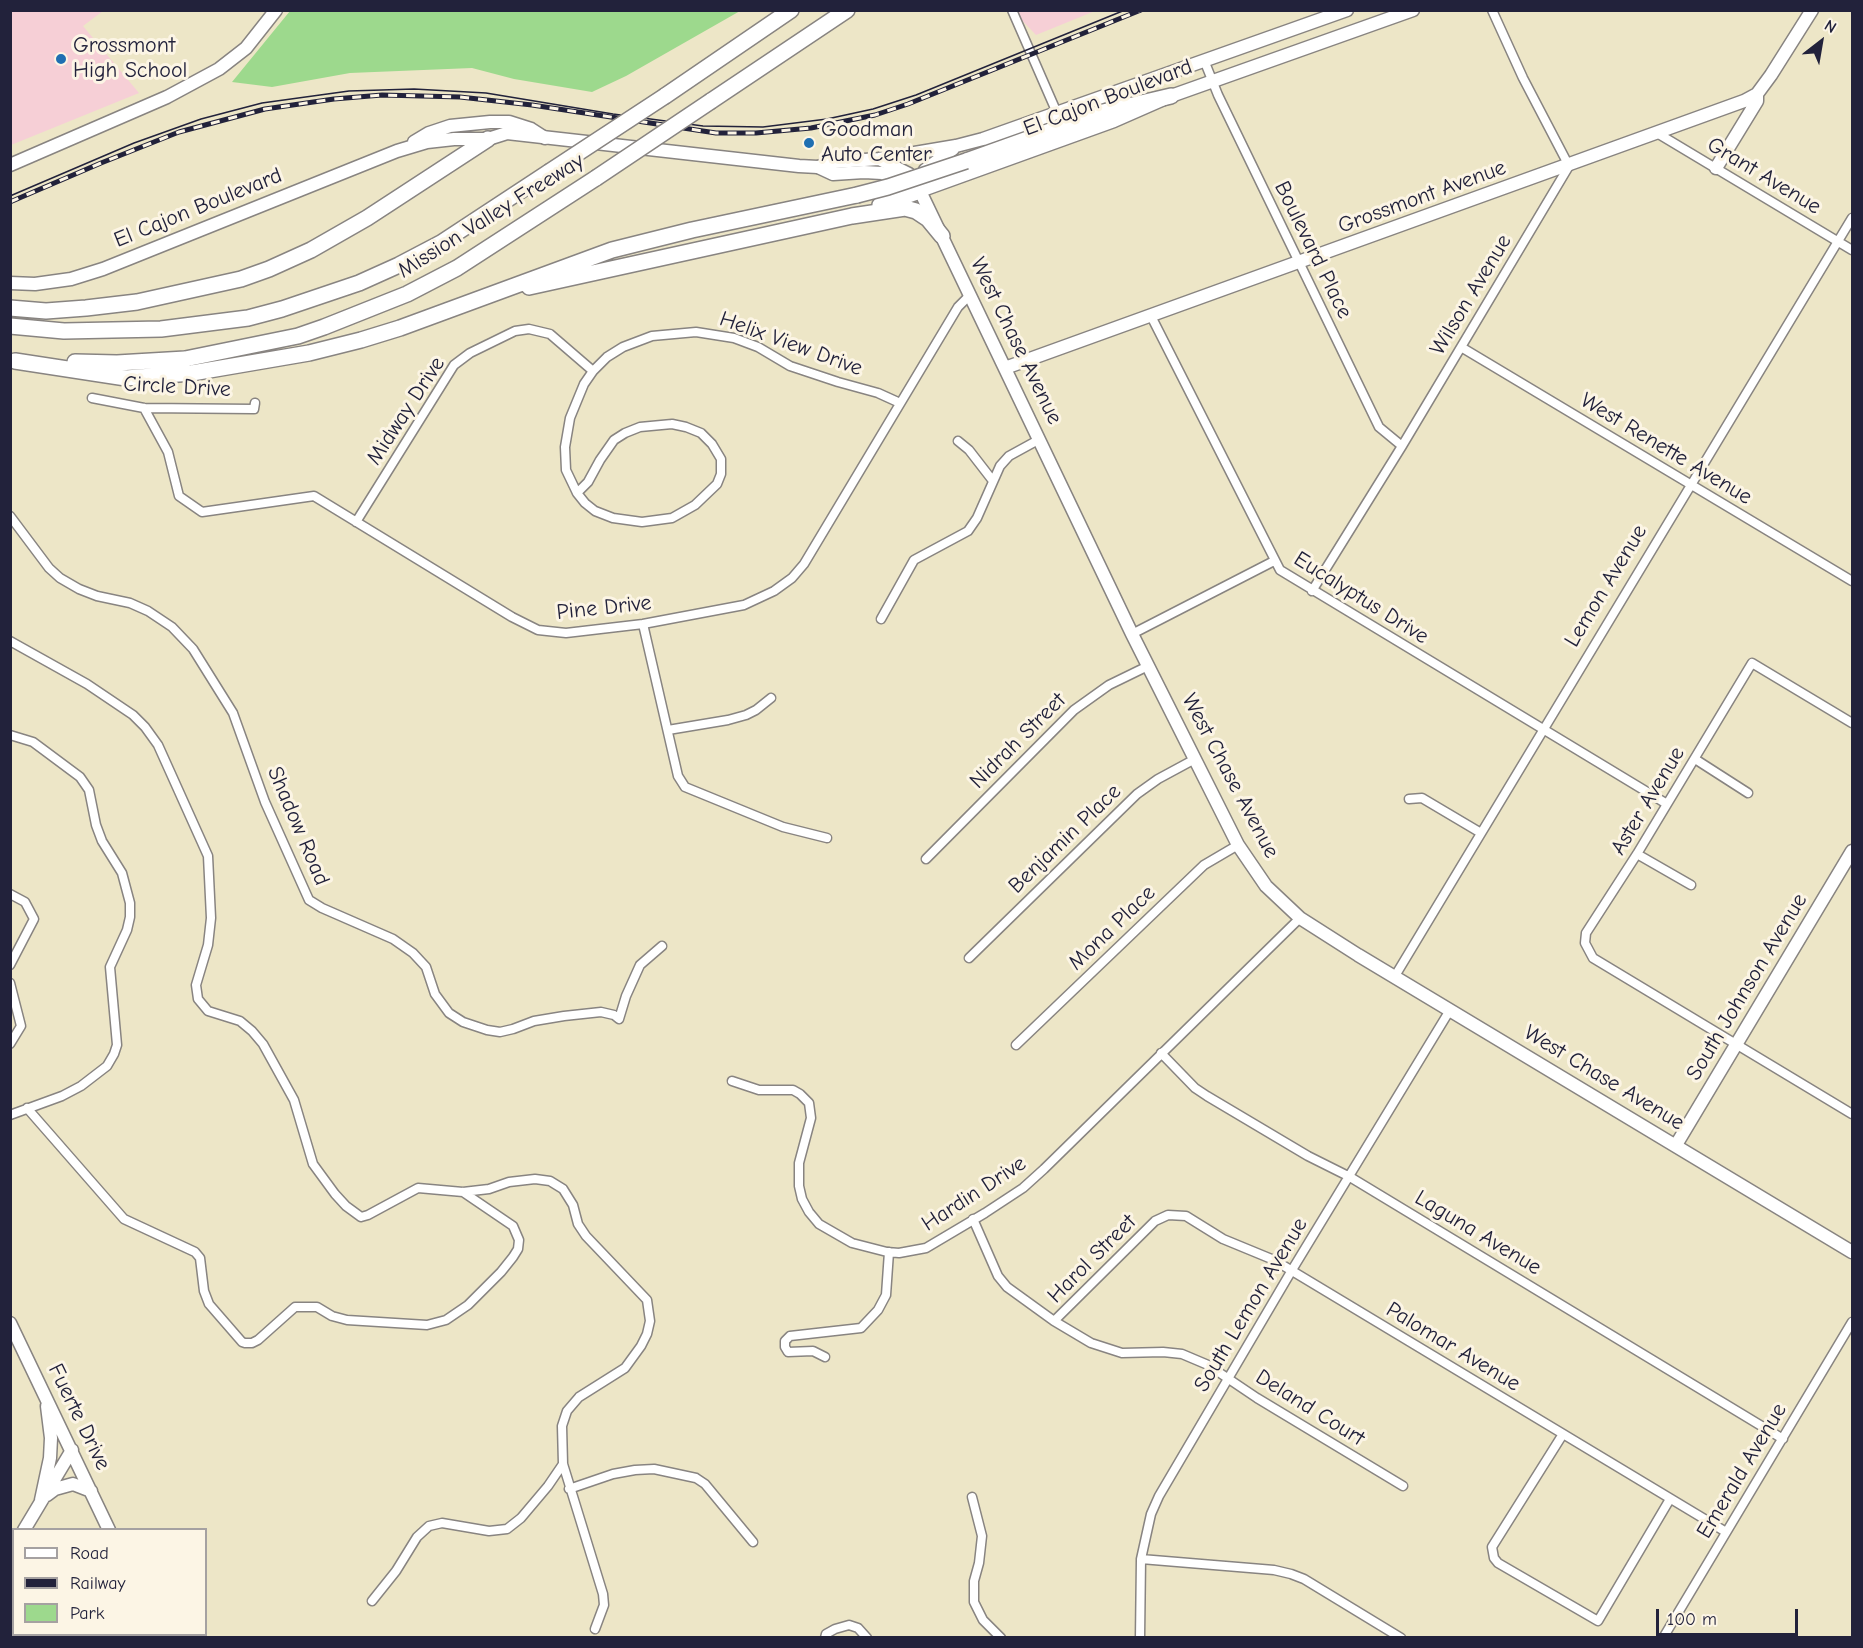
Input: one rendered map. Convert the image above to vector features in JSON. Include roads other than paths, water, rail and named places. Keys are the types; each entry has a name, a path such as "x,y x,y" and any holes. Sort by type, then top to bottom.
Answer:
{"highway":[{"name":"Mission Valley Freeway","path":"10,326 63,331 161,329 248,318 358,283 441,243 791,10"},
{"name":"Mission Valley Freeway","path":"13,361 117,363 185,359 298,336 388,302 457,268 847,10"},
{"path":"13,361 126,378 192,373 309,353 400,328 572,263 641,242 888,187 1103,112 1171,96"},
{"path":"10,308 46,311 137,302 241,279 311,250 367,218 488,139"},
{"path":"852,216 920,191"},
{"path":"493,294 852,216 905,208 916,211 928,219 942,237"}],"main road":[{"path":"10,165 167,97 219,69 246,48 276,10"},
{"name":"El Cajon Boulevard","path":"10,283 35,284 71,279 103,269 397,151 427,142 488,139 507,133 772,164 818,167 836,162 879,159 956,146 1057,113 1347,10"},
{"name":"El Cajon Boulevard","path":"818,167 833,174 882,173 920,191 1114,121 1171,96 1413,10"},
{"name":"Grossmont Avenue","path":"1005,368 1744,101 1757,94 1772,75 1812,10"},
{"path":"1716,168 1757,100 1757,94"},
{"name":"El Cajon Boulevard","path":"397,151 429,133 450,126 471,123 509,122 531,129 545,138"},
{"path":"920,191 925,170 956,146"},
{"name":"West Chase Avenue","path":"879,159 909,174 920,191 1132,634 1238,845 1266,886 1300,918 1852,1252"},
{"name":"South Johnson Avenue","path":"1676,1145 1738,1045 1852,851"},
{"name":"Fuerte Drive","path":"12,1328 108,1528"},
{"path":"42,1500 50,1458 51,1438 47,1398"},
{"path":"25,1528 72,1450"},
{"path":"42,1500 55,1489 73,1484 91,1491"}],"street":[{"path":"1011,10 1057,113"},
{"path":"1492,10 1523,78 1569,166"},
{"name":"Boulevard Place","path":"1204,60 1379,427 1402,446"},
{"name":"Grant Avenue","path":"1658,133 1852,250"},
{"name":"Wilson Avenue","path":"1312,591 1402,446 1569,166"},
{"name":"Lemon Avenue","path":"1395,976 1852,218"},
{"name":"Pine Drive","path":"144,408 168,452 179,496 202,512 314,496 520,622 538,630 566,633 643,624 744,605 774,591 792,578 804,564 958,307 970,296"},
{"name":"Eucalyptus Drive","path":"1151,316 1280,570 1667,804"},
{"name":"Midway Drive","path":"356,522 454,365 470,353 515,331 529,329 550,334 594,371"},
{"name":"Helix View Drive","path":"577,493 588,482 614,440 640,427 672,424 694,430 712,444 721,459 721,474 714,488 685,513 662,520 632,522 613,518 595,511 577,493 566,470 565,447 570,418 585,384 594,371 607,357 637,341 666,333 709,333 746,342 790,366 878,393 900,403"},
{"name":"West Renette Avenue","path":"1461,347 1852,581"},
{"name":"Circle Drive","path":"93,398 144,408 254,409 255,404"},
{"path":"881,620 914,560 968,531 977,519 1000,465 1009,456 1040,439"},
{"path":"958,441 969,450 993,481"},
{"name":"Shadow Road","path":"10,516 49,568 60,578 97,596 130,603 148,611 172,627 193,649 233,713 265,802 309,900 393,939 413,953 426,967 435,994 449,1013 463,1022 501,1032 534,1021 564,1016 601,1012 614,1015 619,1019 626,996 640,965 663,946"},
{"path":"1132,634 1274,561"},
{"path":"643,624 678,776 685,787 783,827 827,838"},
{"path":"10,641 87,684 133,715 145,727 158,746 207,856 211,918 208,945 196,985 198,999 208,1011 240,1021 263,1044 294,1100 313,1164 346,1206 361,1217 418,1188 463,1192 489,1189 509,1182 535,1179 550,1181 563,1189 573,1205 578,1224 586,1236 647,1300 650,1321 641,1346 625,1368 579,1397 567,1411 562,1426 563,1464 603,1594 604,1605 595,1629"},
{"name":"Aster Avenue","path":"1738,1045 1593,958 1585,943 1586,933 1637,854 1752,663 1852,723"},
{"name":"Nidrah Street","path":"926,859 1074,710 1109,685 1148,666"},
{"path":"668,730 746,715 756,711 771,698"},
{"path":"10,735 33,742 80,777 89,790 96,825 102,841 122,873 130,903 127,930 110,967 117,1045 114,1054 107,1066 81,1086 62,1096 10,1115"},
{"name":"Benjamin Place","path":"969,958 1137,794 1158,779 1196,759"},
{"path":"1695,759 1748,793"},
{"path":"1409,799 1422,798 1481,833"},
{"name":"Mona Place","path":"1016,1045 1204,865 1238,845"},
{"path":"1637,854 1690,885"},
{"path":"10,894 25,902 34,919 10,965"},
{"name":"Hardin Drive","path":"732,1081 759,1090 793,1090 809,1103 812,1118 799,1163 799,1186 802,1199 819,1224 852,1243 889,1252 898,1253 926,1248 1017,1192 1044,1170 1300,918"},
{"path":"10,983 21,1026 10,1044"},
{"name":"South Lemon Avenue","path":"1140,1638 1141,1559 1151,1514 1159,1497 1292,1270 1450,1010"},
{"path":"1738,1045 1852,1114"},
{"name":"Laguna Avenue","path":"1161,1053 1195,1088 1207,1096 1317,1161 1350,1177 1783,1439"},
{"path":"27,1108 124,1220 195,1252 200,1258 204,1291 209,1304 242,1342 258,1340 295,1307 317,1307 332,1316 347,1320 427,1325 446,1320 468,1305 507,1264 516,1253 519,1240 513,1226 463,1192"},
{"name":"Palomar Avenue","path":"1155,1221 1168,1215 1186,1216 1223,1239 1274,1260 1726,1532"},
{"name":"Deland Court","path":"973,1219 998,1276 1007,1287 1054,1321 1091,1342 1122,1353 1182,1354 1208,1365 1257,1398 1403,1486"},
{"name":"Harol Street","path":"1054,1321 1155,1221"},
{"path":"825,1357 813,1351 788,1352 784,1347 785,1341 790,1336 861,1328 878,1310 886,1295 889,1252"},
{"name":"Emerald Avenue","path":"1663,1638 1852,1322"},
{"path":"1563,1434 1492,1547 1494,1558 1498,1563 1598,1621 1670,1499"},
{"path":"372,1600 396,1571 417,1537 429,1526 442,1523 489,1531 507,1529 521,1518 563,1464"},
{"path":"569,1488 634,1470 654,1469 696,1478 705,1484 753,1542"},
{"path":"972,1497 982,1536 974,1581 974,1602 983,1620 1001,1638"},
{"path":"1141,1559 1274,1570 1291,1574 1304,1579 1401,1638"},
{"path":"825,1638 826,1634 835,1629 849,1625 858,1628 867,1638"}],"tram line":[{"path":"10,196 134,143 201,119 262,103 349,91 414,89 486,93 703,126 763,127 827,119 873,109 916,95 1125,10"}],"railway":[{"path":"10,202 179,132 265,109 334,99 382,95 460,97 532,105 716,133 756,133 811,128 875,115 908,104 1141,10"}],"place":[{"name":"Grossmont High School","path":"61,59"},
{"name":"Goodman Auto Center","path":"809,143"}]}
